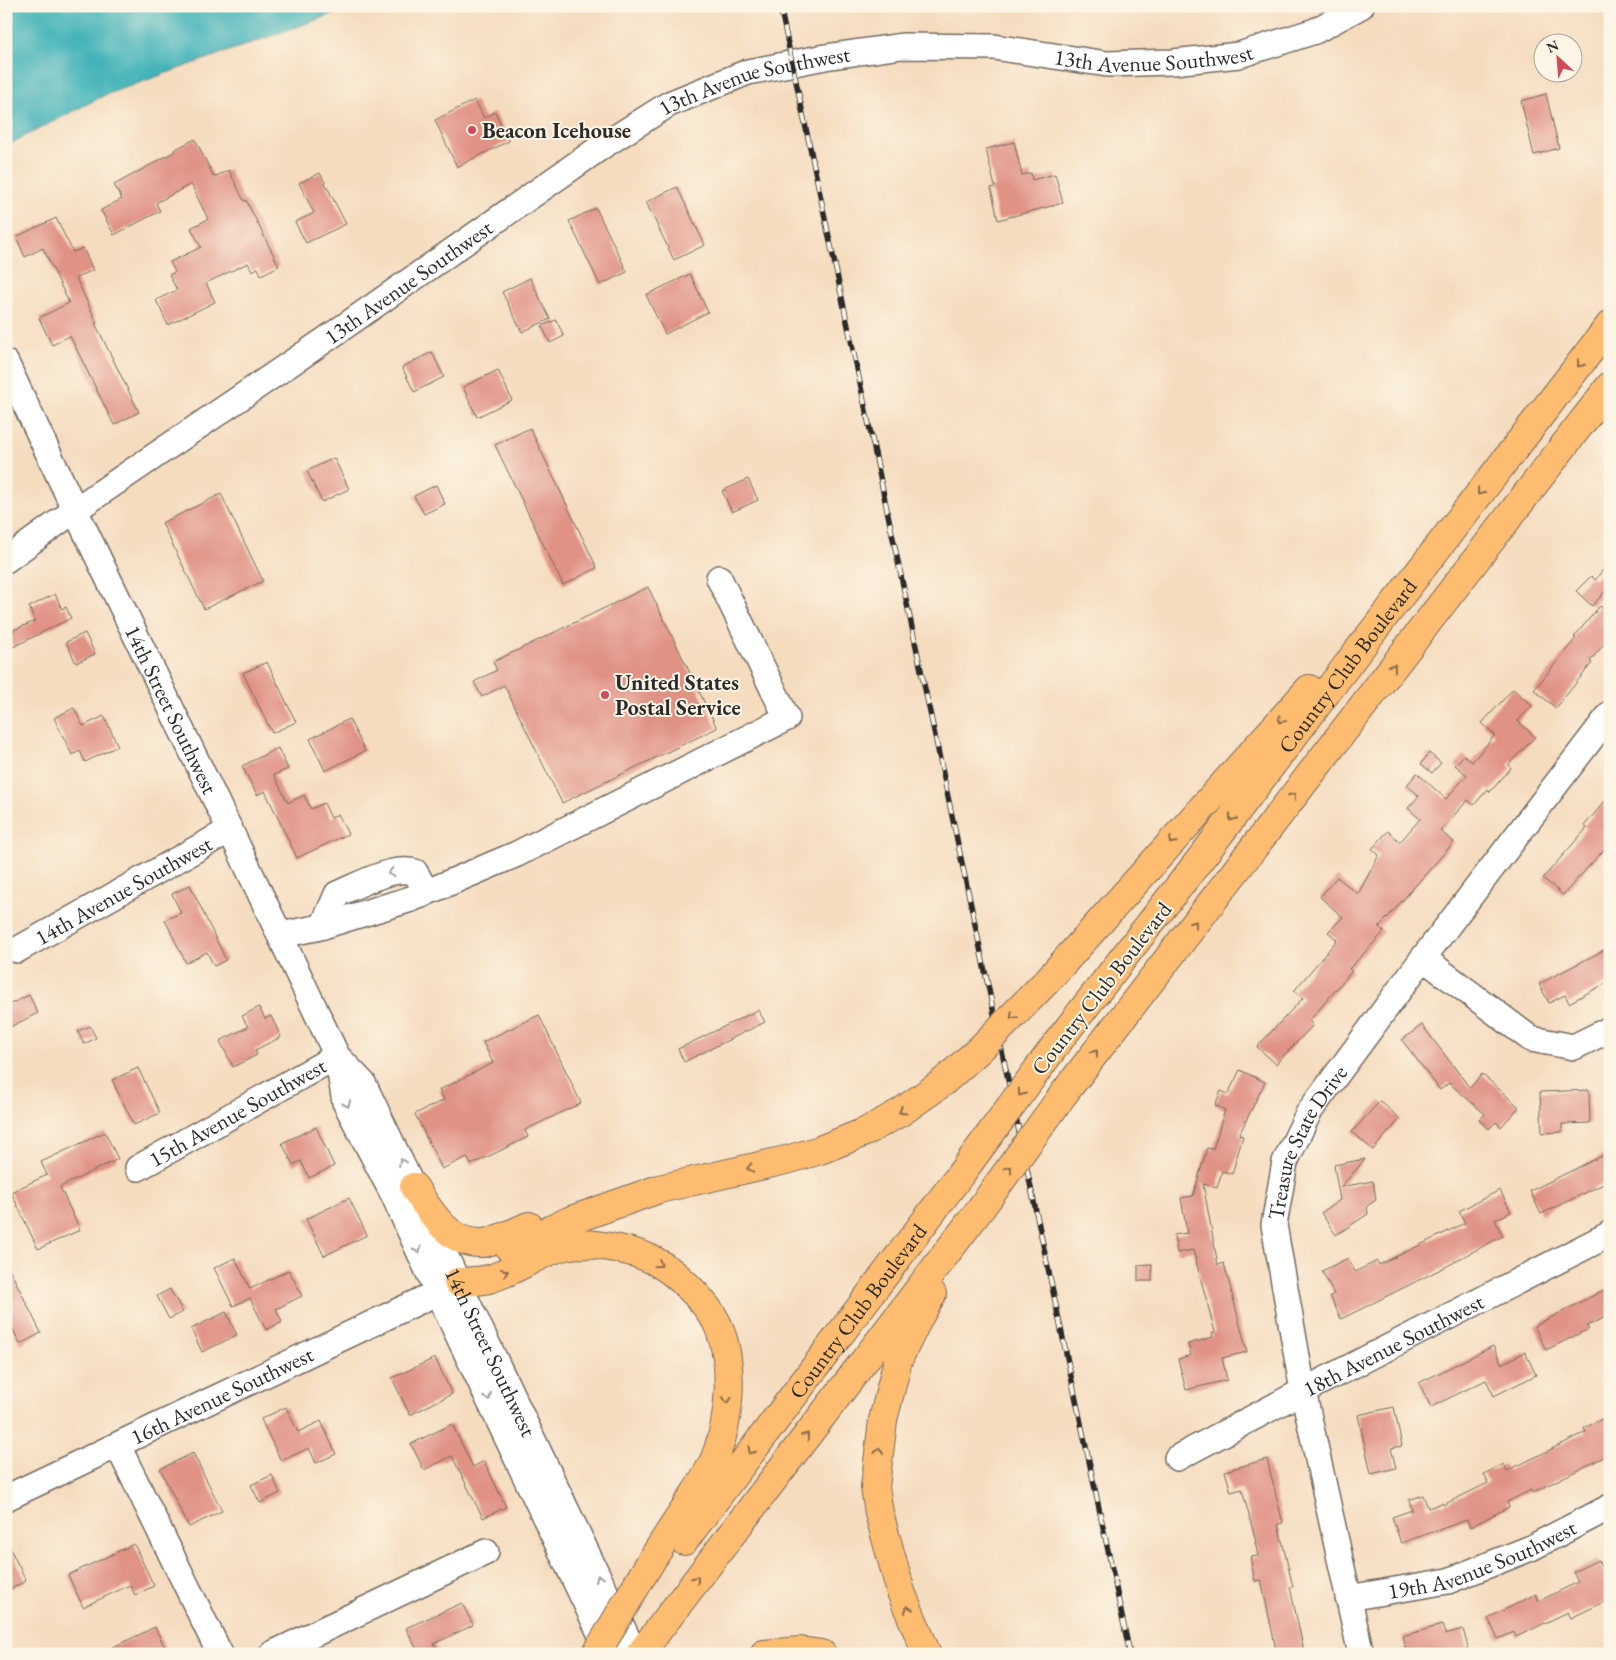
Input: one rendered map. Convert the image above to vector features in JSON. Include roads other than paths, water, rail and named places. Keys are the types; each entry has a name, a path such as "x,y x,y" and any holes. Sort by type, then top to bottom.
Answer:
{"highway":[{"name":"Country Club Boulevard","path":"597,1654 645,1582 960,1175 1060,1040 1610,325"},
{"name":"Country Club Boulevard","path":"640,1654 981,1208 1065,1092 1610,386"},
{"path":"448,1288 483,1262 569,1221 658,1189 790,1159 820,1150 865,1132 902,1112 942,1083 979,1050 1047,981 1326,670 1367,639"},
{"path":"414,1186 432,1214 449,1232 466,1241 483,1243 562,1215 606,1208"},
{"path":"927,1654 901,1592 879,1513 876,1488 882,1428 898,1360 919,1317 981,1208"},
{"path":"448,1288 491,1279 553,1250 577,1244 600,1245 653,1260 681,1280 700,1298 720,1330 727,1357 729,1381 725,1424 717,1454 645,1582"},
{"path":"764,1654 800,1651 822,1654"}],"street":[{"name":"13th Avenue Southwest","path":"6,560 75,510 332,335 601,147 669,104 748,72 825,56 902,46 994,48 1108,64 1174,62 1239,55 1315,31 1361,6"},
{"name":"14th Street Southwest","path":"6,363 337,1056 345,1102 394,1196 448,1288 635,1654"},
{"path":"280,935 323,926 337,894 389,873 406,870 414,872 422,884 422,895 517,854 787,718 719,578"},
{"name":"Treasure State Drive","path":"1361,1654 1303,1392 1274,1225 1285,1162 1309,1112 1610,714"},
{"name":"14th Avenue Southwest","path":"16,950 230,830"},
{"path":"1424,958 1531,1040 1574,1047 1610,1029"},
{"name":"14th Street Southwest","path":"337,1056 363,1083 414,1186 448,1288 610,1654"},
{"name":"15th Avenue Southwest","path":"138,1168 337,1056"},
{"name":"18th Avenue Southwest","path":"1178,1458 1610,1234"},
{"name":"16th Avenue Southwest","path":"6,1498 448,1288"},
{"path":"118,1446 220,1654"},
{"name":"19th Avenue Southwest","path":"1348,1598 1448,1581 1531,1548 1610,1507"},
{"path":"272,1654 486,1552"}],"water":[{"path":"6,6 368,6 336,13 105,95 6,146"}],"railway":[{"path":"780,6 1130,1654"}],"place":[{"name":"Beacon Icehouse","path":"472,130"},
{"name":"United States Postal Service","path":"605,695"}]}
